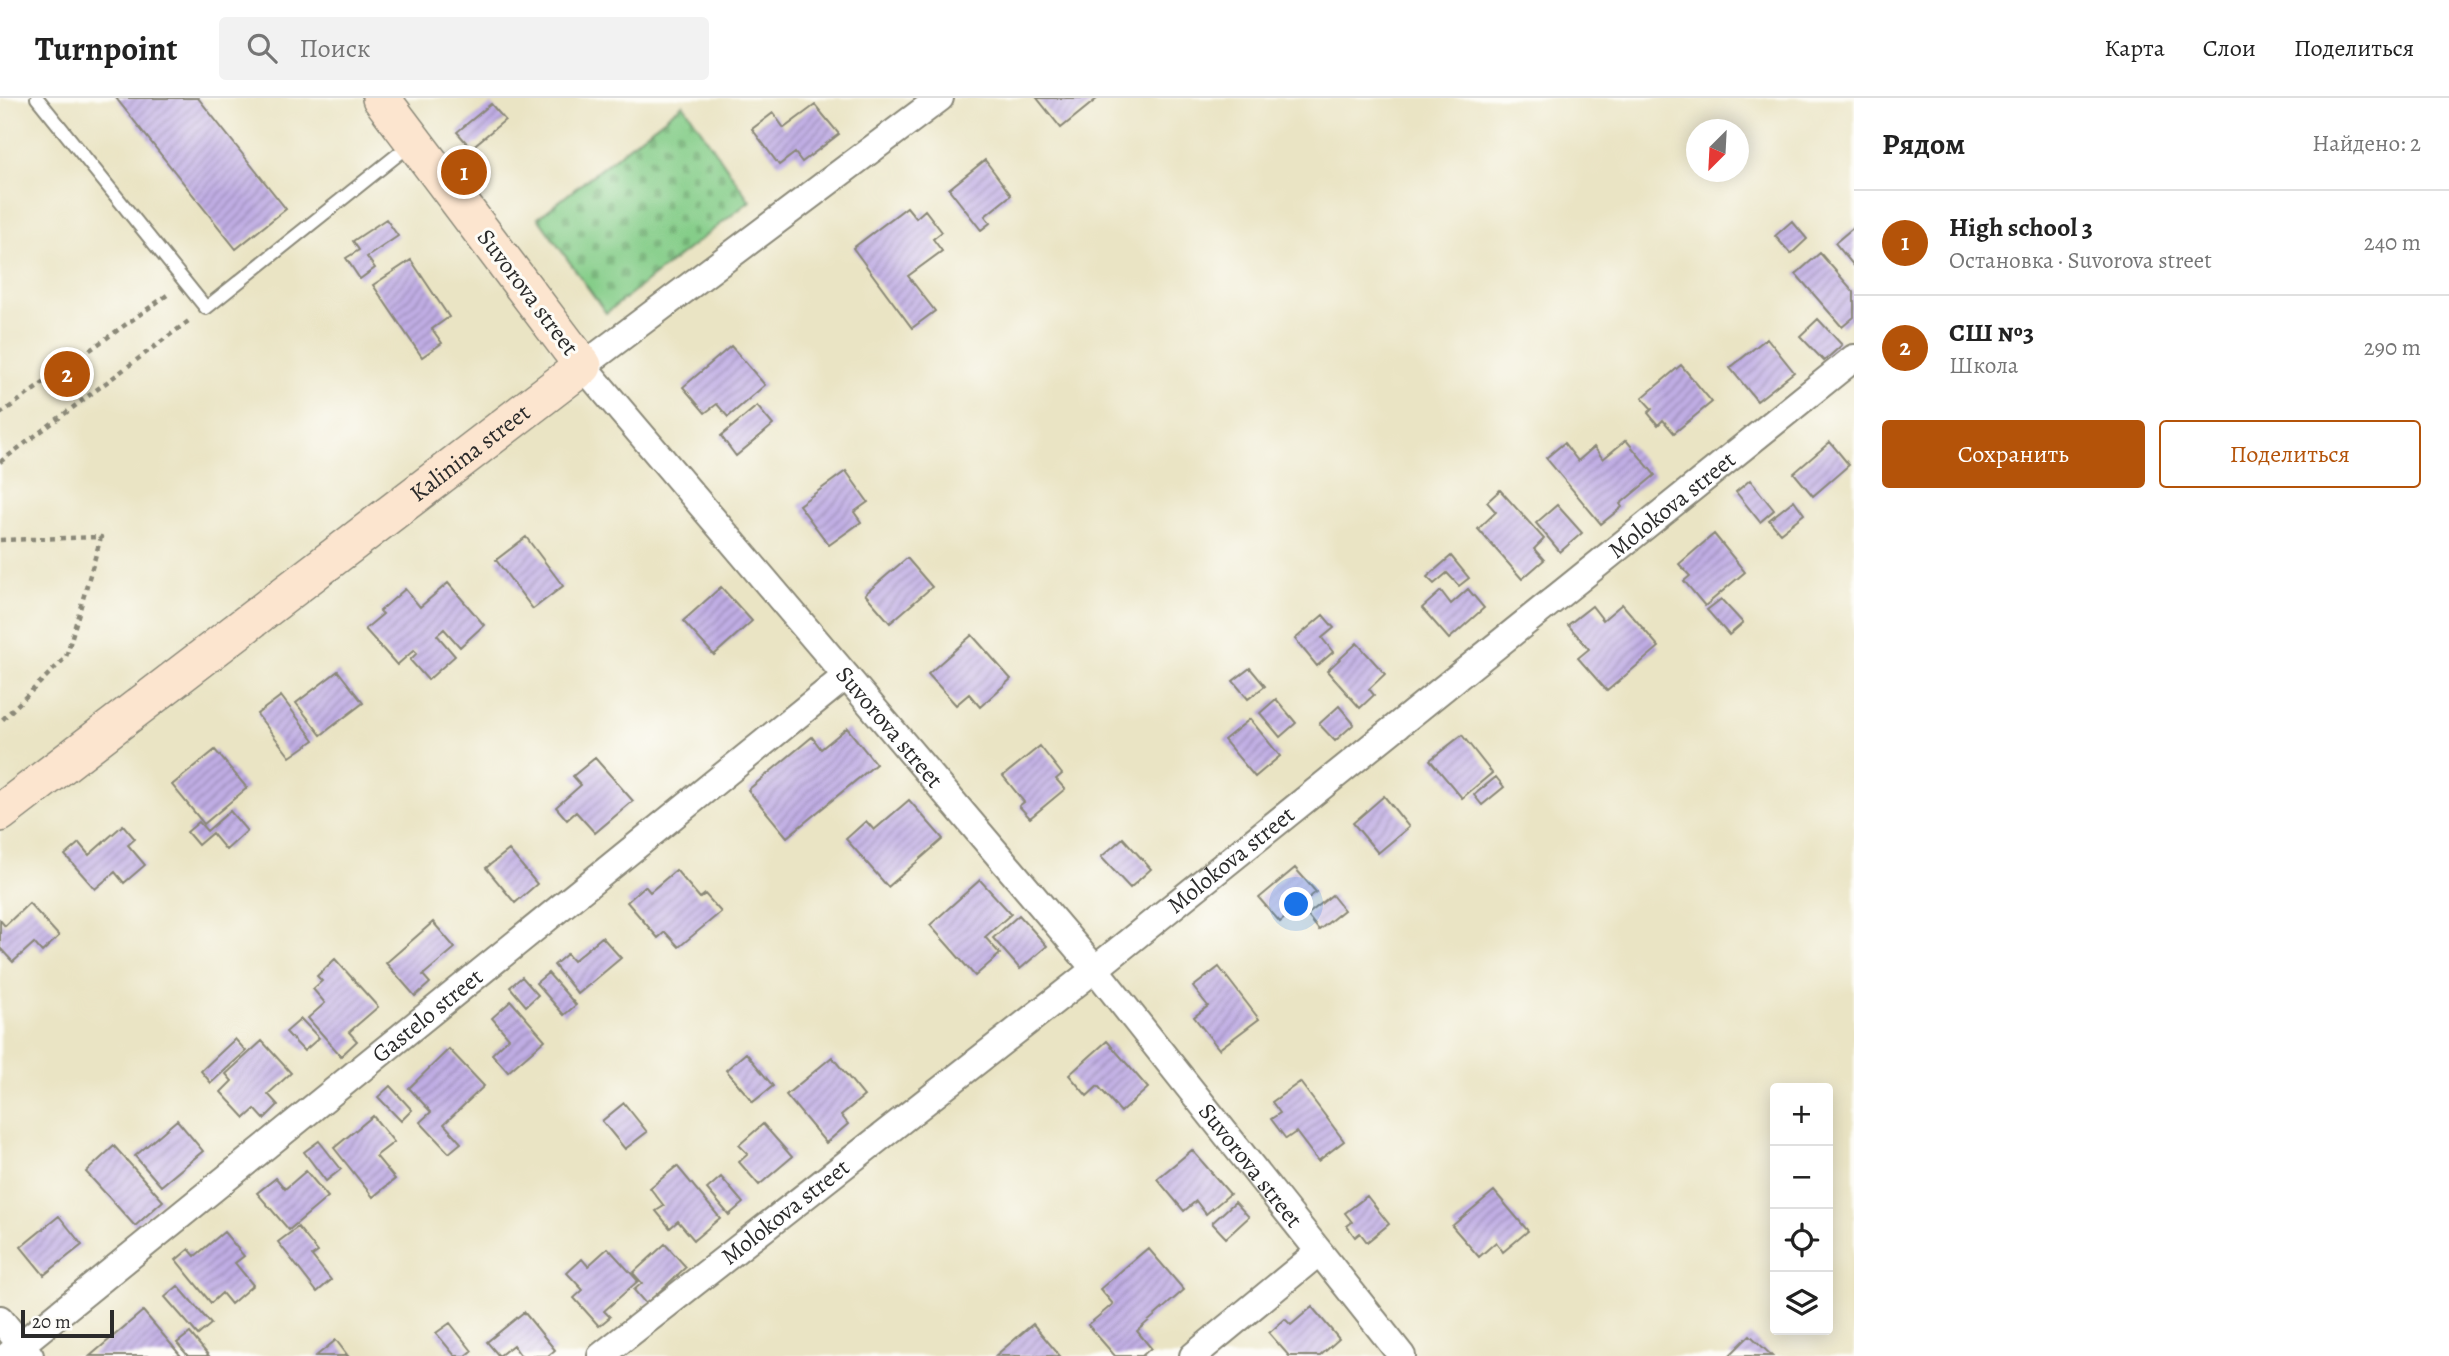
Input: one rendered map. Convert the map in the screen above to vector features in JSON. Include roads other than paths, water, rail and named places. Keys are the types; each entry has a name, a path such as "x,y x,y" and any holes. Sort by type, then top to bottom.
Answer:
{"main road":[{"name":"Suvorova street","path":"381,98 583,366"},
{"name":"Kalinina street","path":"0,813 583,366"}],"street":[{"name":"Kalinina street","path":"583,366 940,98"},
{"name":"Molokova street","path":"601,1356 1095,969 1854,358"},
{"name":"Suvorova street","path":"583,366 1095,969 1402,1356"},
{"name":"Gastelo street","path":"19,1352 846,676"},
{"path":"1193,1356 1319,1252"},
{"path":"0,1319 19,1352"}],"lane":[{"path":"37,98 206,308 414,142"}],"place":[{"name":"High school 3","path":"464,172"},
{"name":"СШ №3","path":"67,374"}]}
